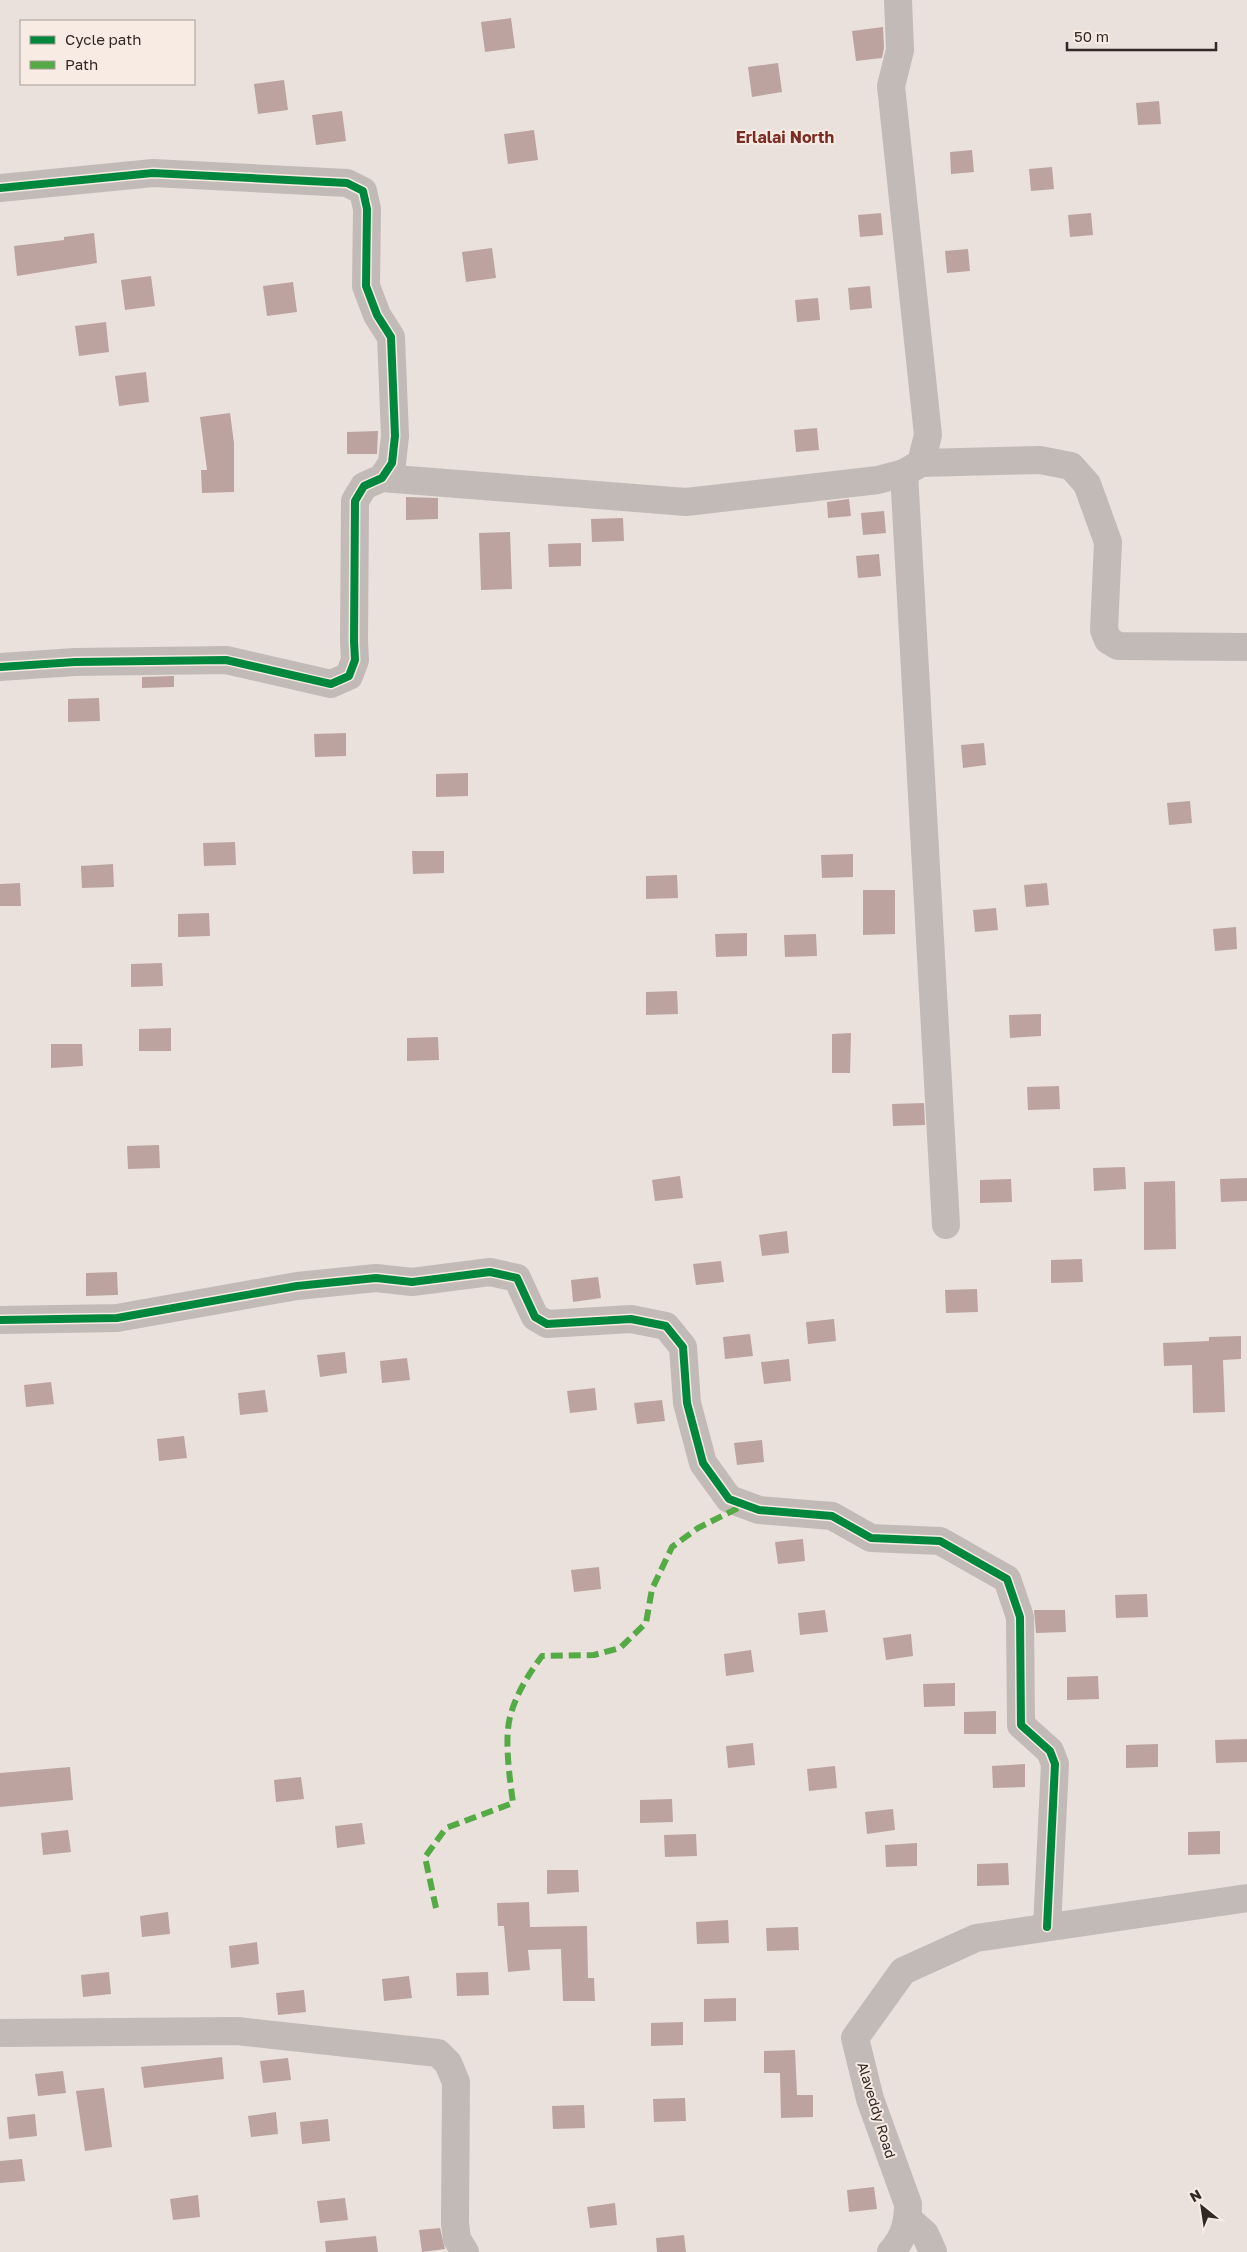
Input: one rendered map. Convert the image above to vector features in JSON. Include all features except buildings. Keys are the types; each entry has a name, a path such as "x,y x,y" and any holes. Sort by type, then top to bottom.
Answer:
{"street":[{"path":"898,0 900,50 891,86 928,434 912,468 946,1225"},
{"path":"0,188 153,173 347,183 363,191 368,209 366,286 376,315 391,338 395,436 392,463 382,478"},
{"path":"0,667 75,662 226,660 331,684 349,676 356,660 354,641 355,501 364,486 382,478 686,502 878,480 912,468 1040,460 1071,466 1087,484 1108,542 1104,630 1108,640 1118,646 1247,647"},
{"path":"0,1320 117,1318 297,1286 376,1278 412,1282 490,1272 517,1278 535,1317 547,1324 631,1319 666,1326 683,1347 688,1403 703,1463 729,1499 759,1510 832,1516 871,1538 940,1541 1007,1579 1020,1617 1021,1725 1050,1751 1055,1764 1047,1927"},
{"name":"Alaveddy Road","path":"892,2252 902,2241 908,2219 908,2204 870,2099 856,2038 903,1971 976,1938 1247,1898"},
{"path":"0,2033 237,2031 438,2053 448,2062 456,2082 454,2224 457,2239 465,2252"},
{"path":"908,2219 925,2234 933,2252"}],"marked path":[{"path":"436,1908 425,1857 446,1828 513,1803 509,1772 508,1726 523,1685 542,1656 594,1655 620,1648 646,1623 652,1589 672,1547 698,1528 744,1505"}],"cycle path":[{"path":"0,188 153,173 347,183 363,191 367,209 366,286 377,315 391,337 395,436 392,463 382,478 364,486 355,501 355,660 349,676 331,684 226,660 75,662 0,667"},
{"path":"0,1320 117,1318 297,1286 376,1278 412,1282 490,1272 517,1278 535,1317 547,1324 631,1319 666,1326 683,1347 687,1403 703,1463 729,1499 759,1510 832,1516 871,1538 940,1541 1007,1579 1020,1617 1021,1725 1050,1751 1055,1764 1047,1927"}],"district":[{"name":"Erlalai North","path":"785,137"}]}
